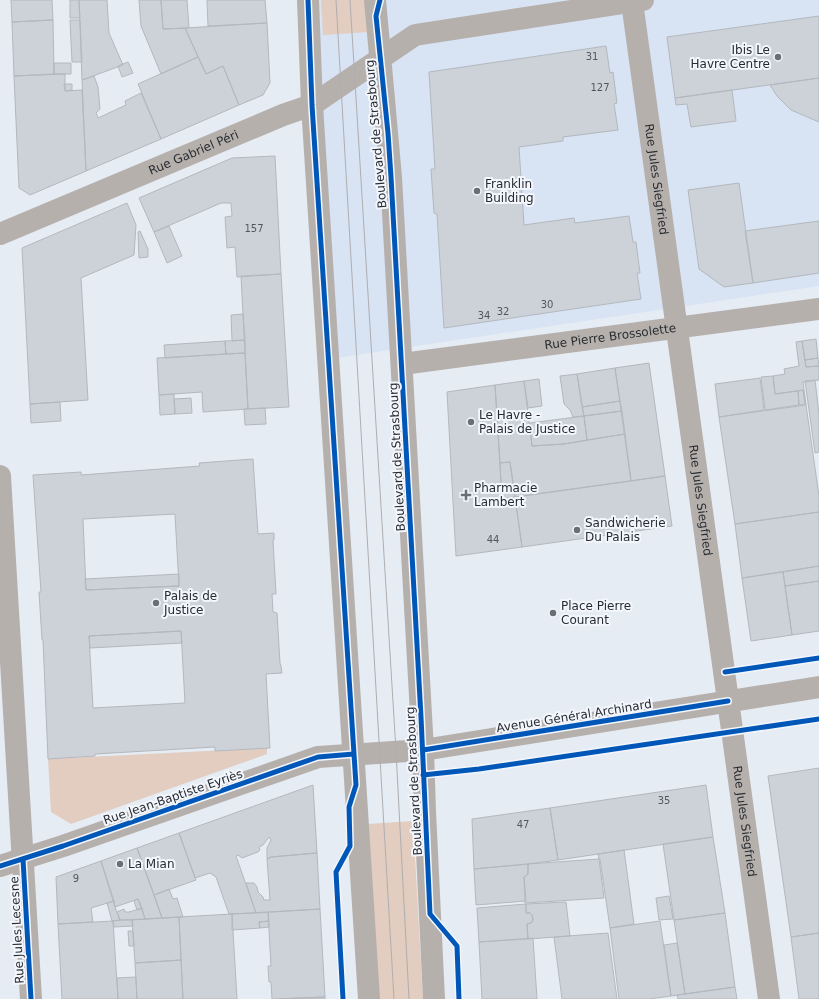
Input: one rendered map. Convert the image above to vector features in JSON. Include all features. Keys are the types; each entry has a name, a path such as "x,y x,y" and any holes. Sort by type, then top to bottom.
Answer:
{"street":[{"path":"308,0 312,105 369,999"},
{"name":"Boulevard de Strasbourg","path":"375,0 388,133 402,364 423,750 434,999"},
{"name":"Rue Gabriel Péri","path":"0,234 283,115 312,105 415,35 638,1"},
{"name":"Rue Jules Siegfried","path":"638,1 677,329 769,999"},
{"name":"Rue Pierre Brossolette","path":"402,364 677,329 819,309"},
{"name":"Rue Jules Lecesne","path":"0,476 31,999"},
{"name":"Avenue Général Archinard","path":"423,750 819,687"},
{"name":"Rue Jean-Baptiste Eyriès","path":"0,866 318,757 423,750"}],"shaded area":[{"path":"302,0 819,0 819,286 323,360"},
{"path":"321,0 367,0 368,32 323,35"},
{"path":"267,748 267,754 71,824 51,812 48,759"},
{"path":"413,821 423,999 379,999 368,824"}],"building":[{"path":"11,0 52,0 53,20 12,22"},
{"path":"70,0 79,0 80,18 70,18"},
{"path":"79,0 107,0 109,33 123,65 82,80"},
{"path":"139,0 161,0 163,29 185,28 198,57 161,74 141,26"},
{"path":"161,0 187,0 189,28 163,29"},
{"path":"207,0 265,0 267,23 208,26"},
{"path":"819,16 819,78 675,98 667,37"},
{"path":"53,20 54,74 14,76 12,22"},
{"path":"70,20 80,20 82,62 72,62"},
{"path":"267,23 270,83 263,95 239,105 223,66 206,74 185,28"},
{"name":"Franklin Building","path":"606,46 610,73 613,72 617,103 614,104 618,130 563,137 563,141 519,147 524,225 574,218 575,223 629,216 633,242 636,242 640,273 637,273 641,299 444,328 437,214 434,213 431,169 435,169 429,72"},
{"path":"198,57 206,74 223,66 239,105 161,139 138,84"},
{"path":"128,62 133,73 122,77 118,66"},
{"path":"54,63 71,63 71,74 54,74"},
{"path":"65,74 65,91 82,90 86,171 30,195 19,188 14,76"},
{"path":"94,76 98,87 100,109 96,113 98,118 126,105 125,101 141,93 161,139 86,171 82,80"},
{"path":"819,78 819,122 791,110 777,96 770,85"},
{"path":"64,84 72,84 72,90 65,91"},
{"path":"732,90 736,121 691,127 687,104 676,105 675,98"},
{"path":"275,156 281,274 237,277 235,247 227,248 225,217 232,216 231,203 221,203 154,232 139,198 232,158"},
{"path":"739,183 753,283 724,287 699,269 688,190"},
{"path":"127,203 136,225 134,255 81,278 88,400 30,404 22,248"},
{"path":"819,221 819,273 753,283 745,231"},
{"path":"169,226 182,256 167,263 154,232"},
{"path":"140,231 148,249 148,257 139,258 138,232"},
{"path":"281,274 289,407 248,409 241,276"},
{"path":"243,314 245,340 232,341 231,315"},
{"path":"816,339 818,358 805,360 802,341"},
{"path":"245,340 245,353 226,354 225,341"},
{"path":"225,341 226,354 165,358 164,345"},
{"path":"802,341 806,367 819,366 819,380 803,382 806,405 803,390 775,394 773,376 785,374 784,369 799,366 796,342"},
{"path":"245,353 248,409 203,412 202,392 159,395 157,358"},
{"path":"818,358 819,366 806,367 805,360"},
{"path":"649,363 665,476 631,481 615,368"},
{"path":"615,368 620,401 582,407 577,374"},
{"path":"577,374 584,416 573,417 570,410 564,404 560,376"},
{"path":"773,376 775,394 798,391 799,405 765,410 761,377"},
{"path":"760,378 764,410 719,417 715,384"},
{"path":"539,379 542,406 528,408 524,381"},
{"path":"815,380 819,414 819,452 815,453 805,381"},
{"path":"524,381 532,446 564,444 625,434 631,481 515,497 510,462 500,463 495,385"},
{"path":"495,385 502,499 515,497 522,547 456,556 447,392"},
{"path":"803,390 805,404 799,405 798,391"},
{"path":"174,394 175,414 160,415 159,395"},
{"path":"191,398 192,413 175,414 174,399"},
{"path":"620,401 622,411 584,416 582,407"},
{"path":"60,402 61,421 31,423 30,404"},
{"path":"806,405 819,496 819,512 735,524 719,417"},
{"path":"265,408 266,424 245,425 244,409"},
{"path":"622,411 625,434 587,440 584,416"},
{"path":"584,416 587,440 564,444 532,446 530,423"},
{"name":"Palais de Justice","path":"253,459 258,534 274,533 273,540 276,594 272,594 273,612 277,613 282,673 266,674 270,748 215,751 215,747 95,754 95,756 48,759 43,640 39,592 41,592 33,475 81,472 81,475 200,466 199,463","holes":["175,514 179,586 86,590 83,519","181,631 185,703 93,708 89,636"]},
{"path":"510,462 515,497 502,499 500,463"},
{"path":"665,476 672,526 522,547 515,497"},
{"path":"819,512 819,566 742,578 735,524"},
{"path":"819,566 819,581 785,586 783,572"},
{"path":"783,572 792,635 751,641 742,578"},
{"path":"179,574 179,586 86,590 85,579"},
{"path":"819,581 819,631 792,635 785,586"},
{"path":"181,631 182,643 90,648 89,636"},
{"path":"819,768 819,933 791,937 768,776"},
{"path":"313,785 317,853 271,857 267,859 267,848 271,840 269,837 263,845 259,847 260,850 258,852 242,858 238,855 236,856 256,913 229,914 216,877 210,873 195,878 179,833"},
{"path":"706,785 713,837 558,860 550,808"},
{"path":"550,808 558,860 474,869 472,819"},
{"path":"179,833 196,880 154,895 137,848"},
{"path":"713,837 725,913 674,920 663,844"},
{"path":"137,848 162,918 145,919 138,899 115,907 101,861"},
{"path":"624,850 634,924 610,928 598,854"},
{"path":"317,853 320,909 256,913 246,883 254,883 264,900 270,900 267,859 271,857"},
{"path":"599,859 604,898 525,903 524,877 528,874 528,864"},
{"path":"101,861 114,901 91,908 93,922 58,924 56,877"},
{"path":"528,864 528,874 524,877 526,901 476,905 474,869"},
{"path":"169,889 173,899 177,898 183,917 162,918 154,895"},
{"path":"669,896 673,919 659,920 656,898"},
{"path":"138,899 142,908 137,910 134,901"},
{"path":"114,901 120,920 112,921 107,903"},
{"path":"566,902 570,936 528,939 527,924 531,923 533,920 530,913 526,913 526,904"},
{"path":"526,904 526,913 530,913 532,915 533,920 531,923 527,924 528,939 479,942 477,908"},
{"path":"142,908 145,919 120,920 117,912 124,909 125,912 129,912"},
{"path":"320,909 325,997 272,999 268,966 271,966 268,912"},
{"path":"268,912 269,921 259,922 260,928 232,930 232,914"},
{"path":"725,913 735,987 685,994 674,920"},
{"path":"232,914 237,999 183,999 179,917"},
{"path":"179,917 181,960 135,963 132,920"},
{"path":"132,920 133,926 114,927 113,921"},
{"path":"113,921 118,999 62,999 58,924"},
{"path":"269,921 269,927 260,928 259,922"},
{"path":"660,921 671,996 649,999 619,999 610,928"},
{"path":"128,931 133,931 134,946 129,946"},
{"path":"608,933 617,999 562,999 554,937"},
{"path":"819,933 819,999 799,999 791,937"},
{"path":"533,938 537,999 482,999 479,942"},
{"path":"677,943 685,994 671,996 664,945"},
{"path":"181,960 183,999 137,999 135,963"},
{"path":"136,977 137,999 118,999 117,978"},
{"path":"735,987 737,999 678,999 677,995"},
{"path":"325,997 325,999 279,999"}],"tram line":[{"path":"336,0 394,999"},
{"path":"350,0 396,751 409,999"}],"cycle path":[{"path":"308,0 312,105 356,785 349,807 350,846 336,872 343,999"},
{"path":"380,0 376,16 391,177 421,717 430,914 457,946 459,999"},
{"path":"725,672 819,658"},
{"path":"423,750 728,701"},
{"path":"423,775 479,769 819,719"},
{"path":"0,866 63,846 318,757 354,754"},
{"path":"23,859 31,999"}],"place":[{"name":"Ibis Le Havre Centre","path":"778,57"},
{"name":"Franklin Building","path":"477,191"},
{"name":"Le Havre - Palais de Justice","path":"471,422"},
{"name":"Pharmacie Lambert","path":"466,495"},
{"name":"Sandwicherie Du Palais","path":"577,530"},
{"name":"Palais de Justice","path":"156,603"},
{"name":"Place Pierre Courant","path":"553,613"},
{"name":"La Mian","path":"120,864"}]}
